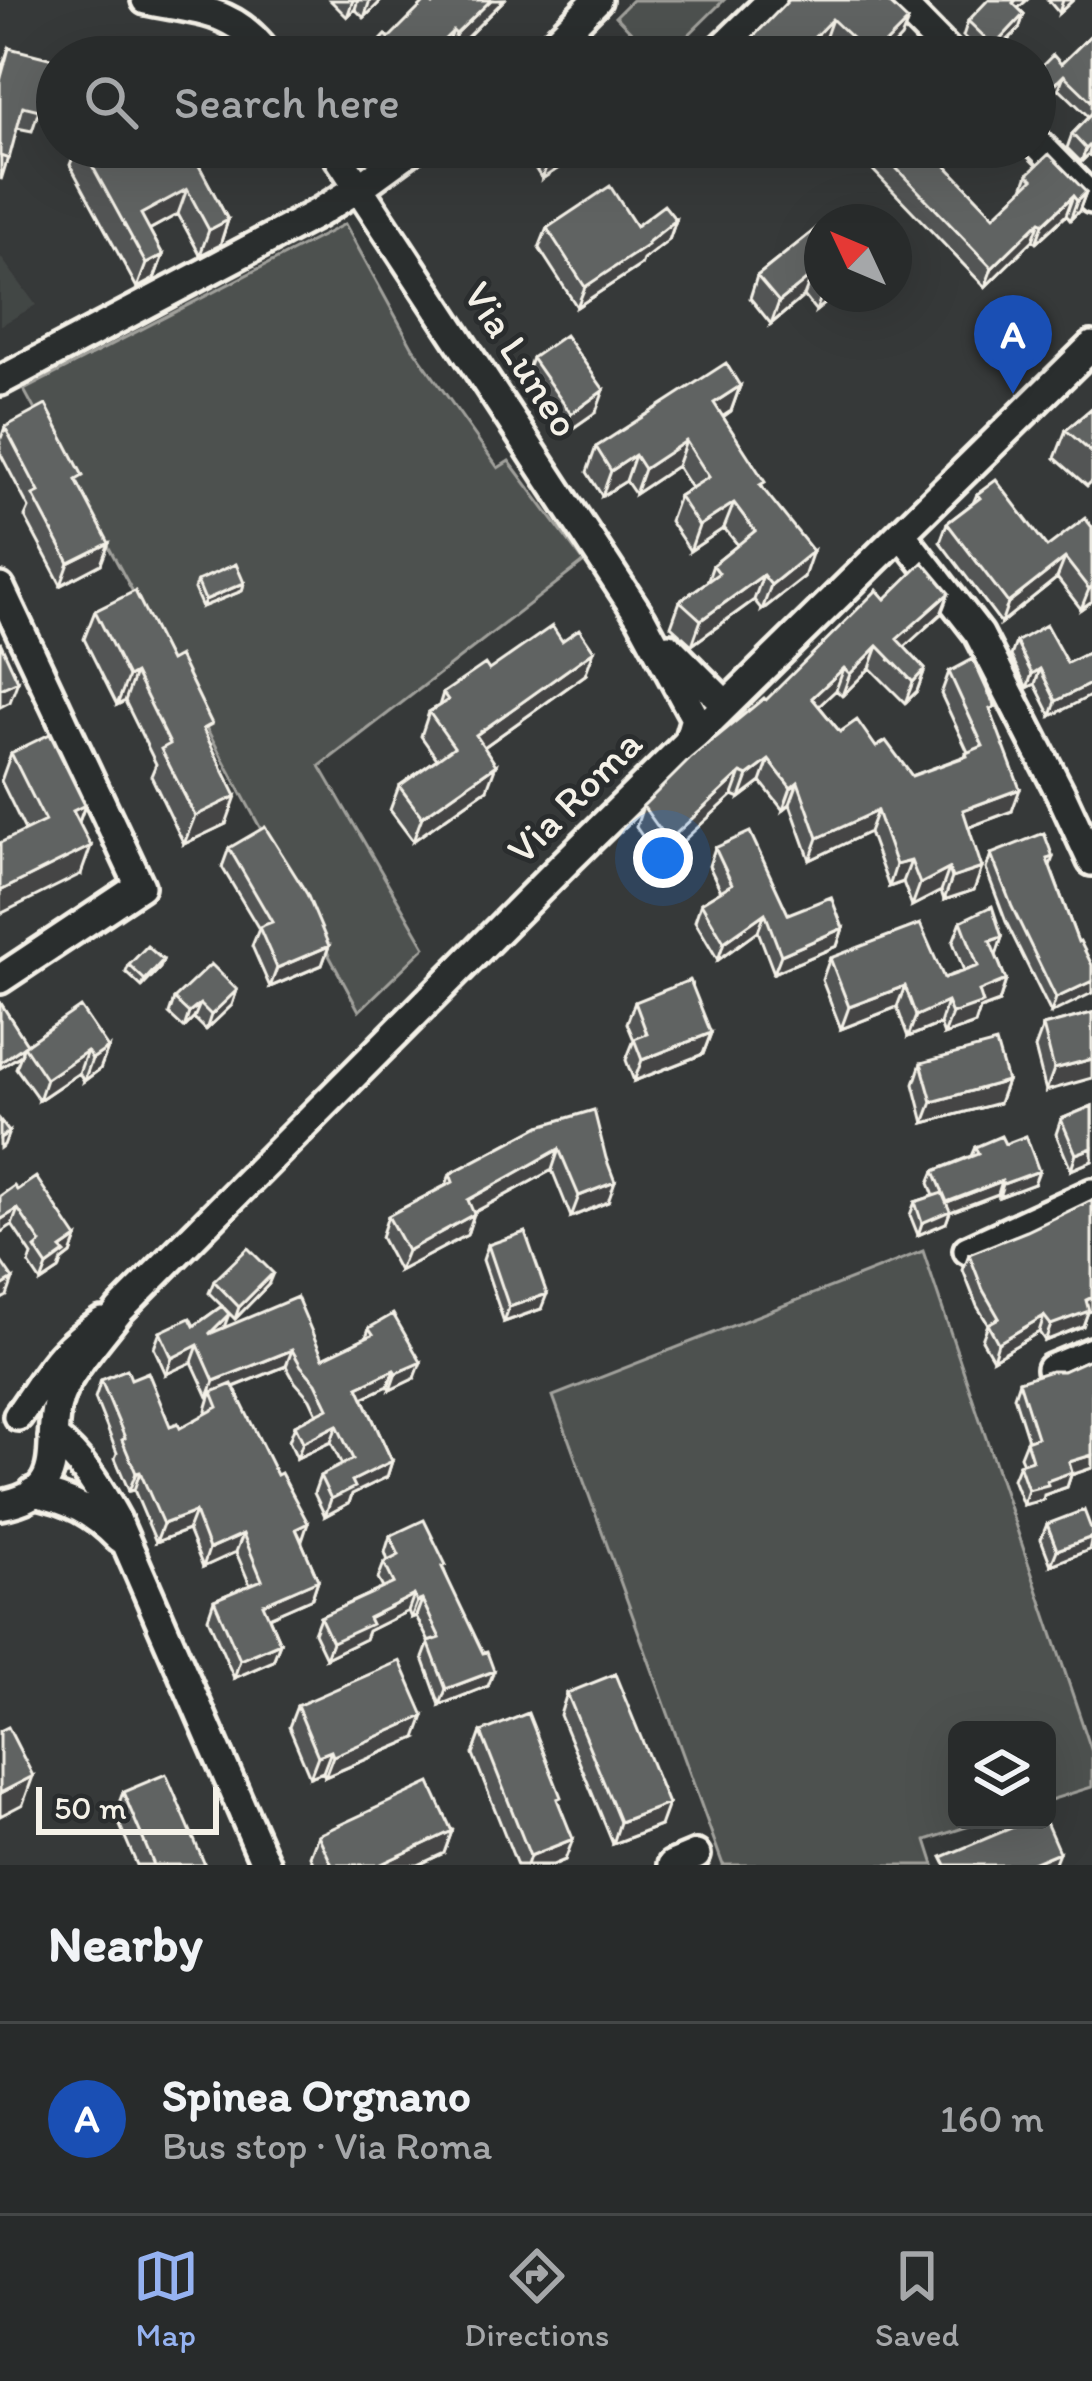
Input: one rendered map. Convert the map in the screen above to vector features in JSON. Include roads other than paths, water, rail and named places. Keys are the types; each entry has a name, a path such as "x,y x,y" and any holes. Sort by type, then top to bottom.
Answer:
{"street":[{"path":"146,0 235,22 253,36"},
{"path":"561,36 597,0"},
{"path":"735,36 772,0"},
{"path":"897,0 932,36"},
{"path":"1056,162 1092,199"},
{"name":"Via Luneo","path":"347,168 641,619 694,714 688,742"},
{"path":"0,381 298,223 386,168"},
{"name":"Via Roma","path":"33,1492 52,1466 52,1435 61,1392 120,1310 1092,346"},
{"path":"902,535 979,634 1092,861"},
{"path":"0,588 140,886 0,979"},
{"name":"Via Luneo","path":"641,619 726,705"},
{"path":"968,1250 1092,1193"},
{"name":"Via Roma","path":"6,1414 73,1342 120,1310"},
{"path":"1052,1370 1092,1352"},
{"name":"Via Roma","path":"6,1414 38,1419 52,1435"},
{"path":"52,1435 88,1471 130,1550 266,1865"},
{"path":"67,1501 88,1471"},
{"path":"0,1505 33,1492 67,1501 104,1522 130,1550"}],"place":[{"name":"Spinea Orgnano","path":"1013,394"}]}
